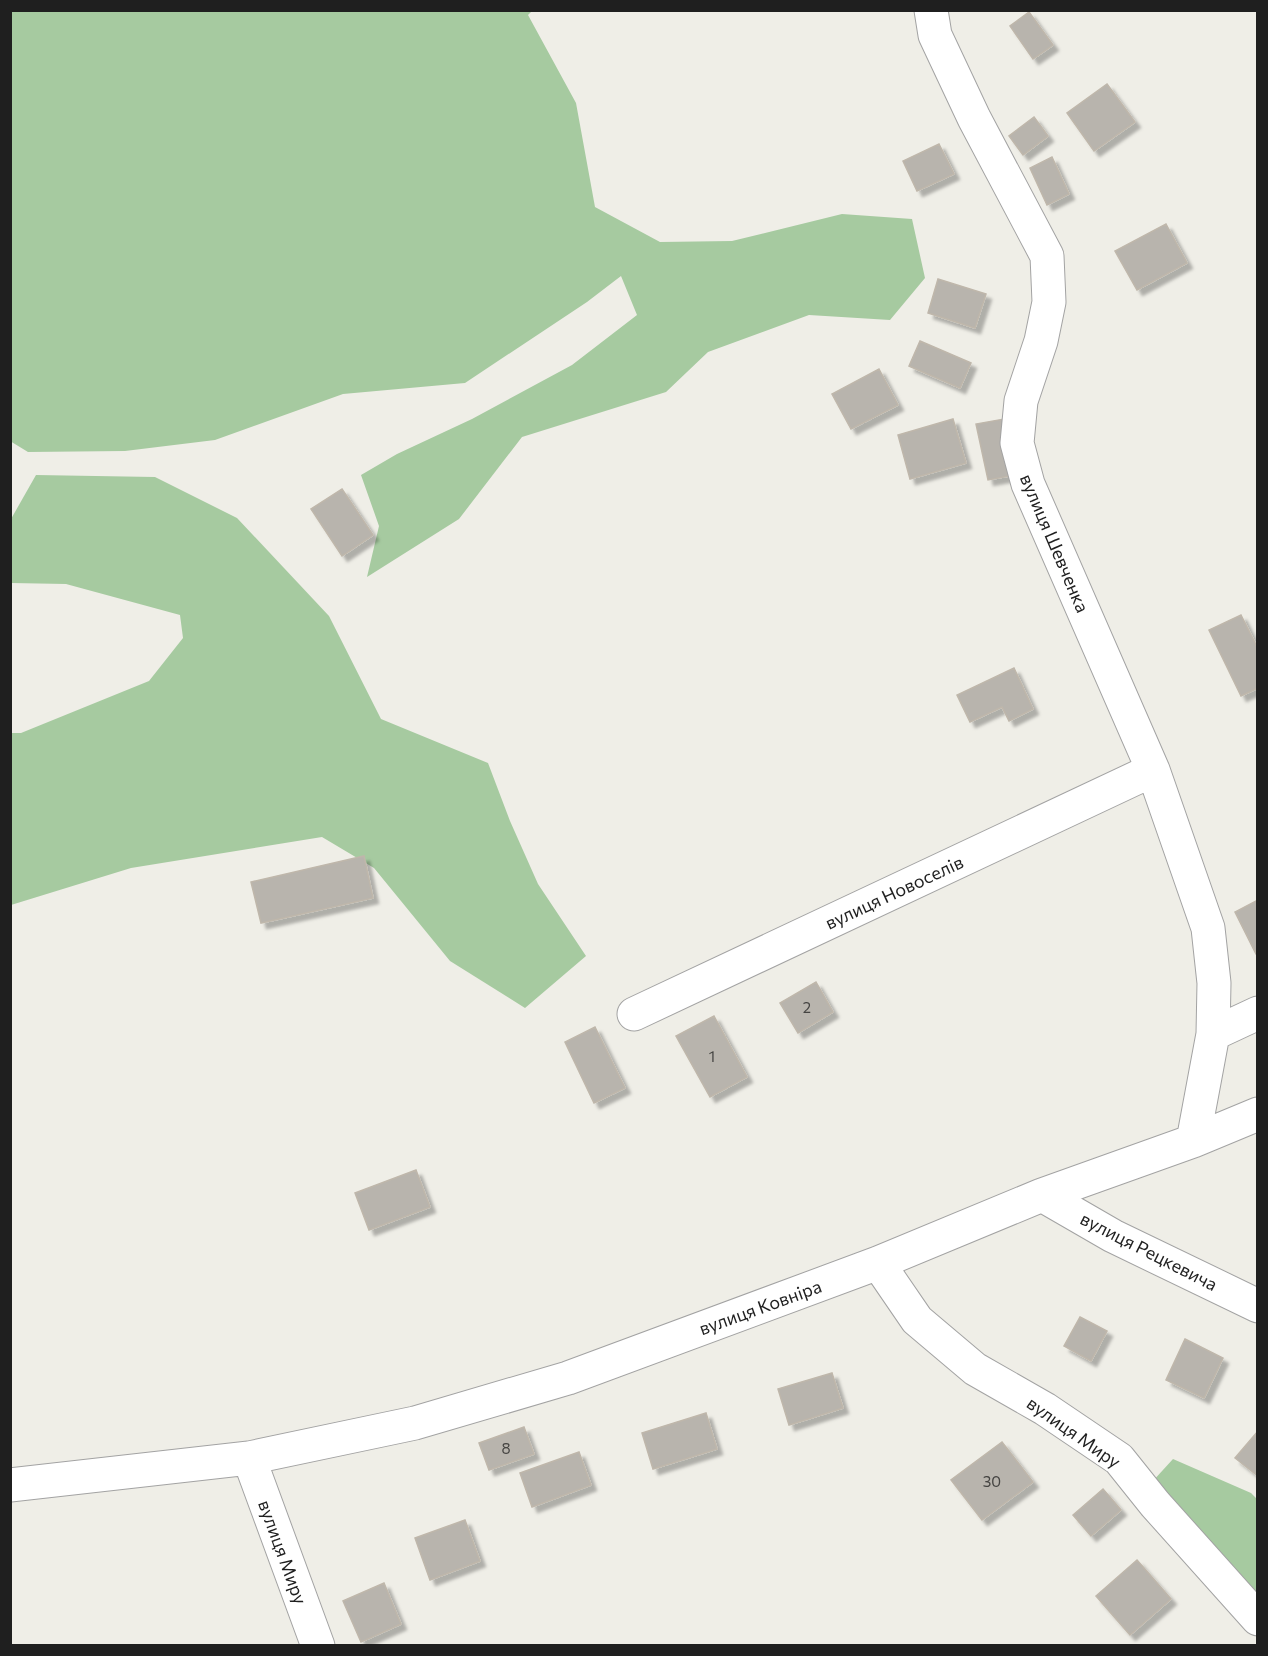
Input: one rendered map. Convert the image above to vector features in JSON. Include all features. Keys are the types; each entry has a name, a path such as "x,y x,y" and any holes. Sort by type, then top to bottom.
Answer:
{"street":[{"name":"вулиця Шевченка","path":"930,10 934,35 974,118 1047,256 1049,302 1041,341 1021,401 1017,443 1028,484 1153,770 1208,928 1214,983 1213,1034 1193,1141"},
{"name":"вулиця Новоселів","path":"634,1014 1153,770"},
{"path":"1213,1034 1257,1013"},
{"name":"вулиця Ковніра","path":"10,1485 249,1458 415,1423 568,1378 878,1263 1042,1195 1193,1141 1257,1114"},
{"name":"вулиця Рецкевича","path":"1042,1195 1113,1236 1257,1306"},
{"name":"вулиця Миру","path":"878,1263 917,1320 975,1369 1045,1409 1119,1459 1155,1504 1257,1619"},
{"name":"вулиця Миру","path":"249,1458 318,1646"}],"green space":[{"path":"10,11 532,11 528,15 576,103 595,207 660,242 732,241 842,214 912,219 925,278 890,320 809,315 708,352 666,392 522,437 459,519 367,577 379,526 361,475 397,454 472,419 572,365 637,315 621,276 587,302 465,383 343,394 215,440 125,451 28,452 10,441"},
{"path":"36,475 155,477 237,518 329,616 381,719 488,763 510,821 538,884 586,956 525,1008 450,961 374,868 322,837 131,868 11,905 10,733 21,733 149,681 183,638 180,615 66,584 11,583 11,519"},
{"path":"1173,1459 1251,1493 1257,1499 1257,1607 1152,1482"}],"building":[{"path":"1029,12 1053,45 1033,59 1010,26"},
{"path":"1107,84 1135,122 1094,151 1067,113"},
{"path":"1034,117 1048,136 1023,155 1009,136"},
{"path":"939,144 954,174 917,191 903,161"},
{"path":"1052,157 1069,194 1047,205 1030,168"},
{"path":"1166,224 1187,263 1137,290 1115,251"},
{"path":"938,279 986,294 975,328 928,313"},
{"path":"920,341 971,363 960,388 909,366"},
{"path":"879,369 898,405 851,429 832,394"},
{"path":"953,419 966,463 910,479 898,435"},
{"path":"1004,419 1015,475 988,480 976,424"},
{"path":"342,489 373,535 342,556 311,509"},
{"path":"1241,615 1258,649 1258,688 1241,696 1209,630"},
{"path":"1014,668 1033,709 1009,721 1002,707 970,722 957,695"},
{"path":"364,856 373,898 261,923 251,882"},
{"path":"1258,900 1258,954 1256,954 1235,912"},
{"path":"816,982 833,1012 798,1033 780,1003"},
{"path":"714,1016 747,1077 710,1097 676,1036"},
{"path":"595,1027 625,1088 594,1103 565,1042"},
{"path":"416,1170 430,1207 369,1230 355,1193"},
{"path":"1080,1317 1107,1331 1091,1361 1064,1346"},
{"path":"1185,1339 1223,1358 1204,1398 1166,1380"},
{"path":"832,1373 843,1408 789,1425 778,1389"},
{"path":"706,1413 717,1449 653,1469 642,1433"},
{"path":"524,1427 534,1454 489,1470 479,1443"},
{"path":"1258,1431 1258,1476 1235,1458"},
{"path":"1002,1442 1033,1482 982,1520 951,1480"},
{"path":"579,1452 591,1485 532,1507 520,1473"},
{"path":"1103,1489 1121,1510 1091,1536 1073,1515"},
{"path":"465,1520 480,1561 430,1580 415,1538"},
{"path":"1137,1560 1171,1599 1130,1635 1096,1596"},
{"path":"384,1583 401,1624 361,1642 343,1601"}]}
